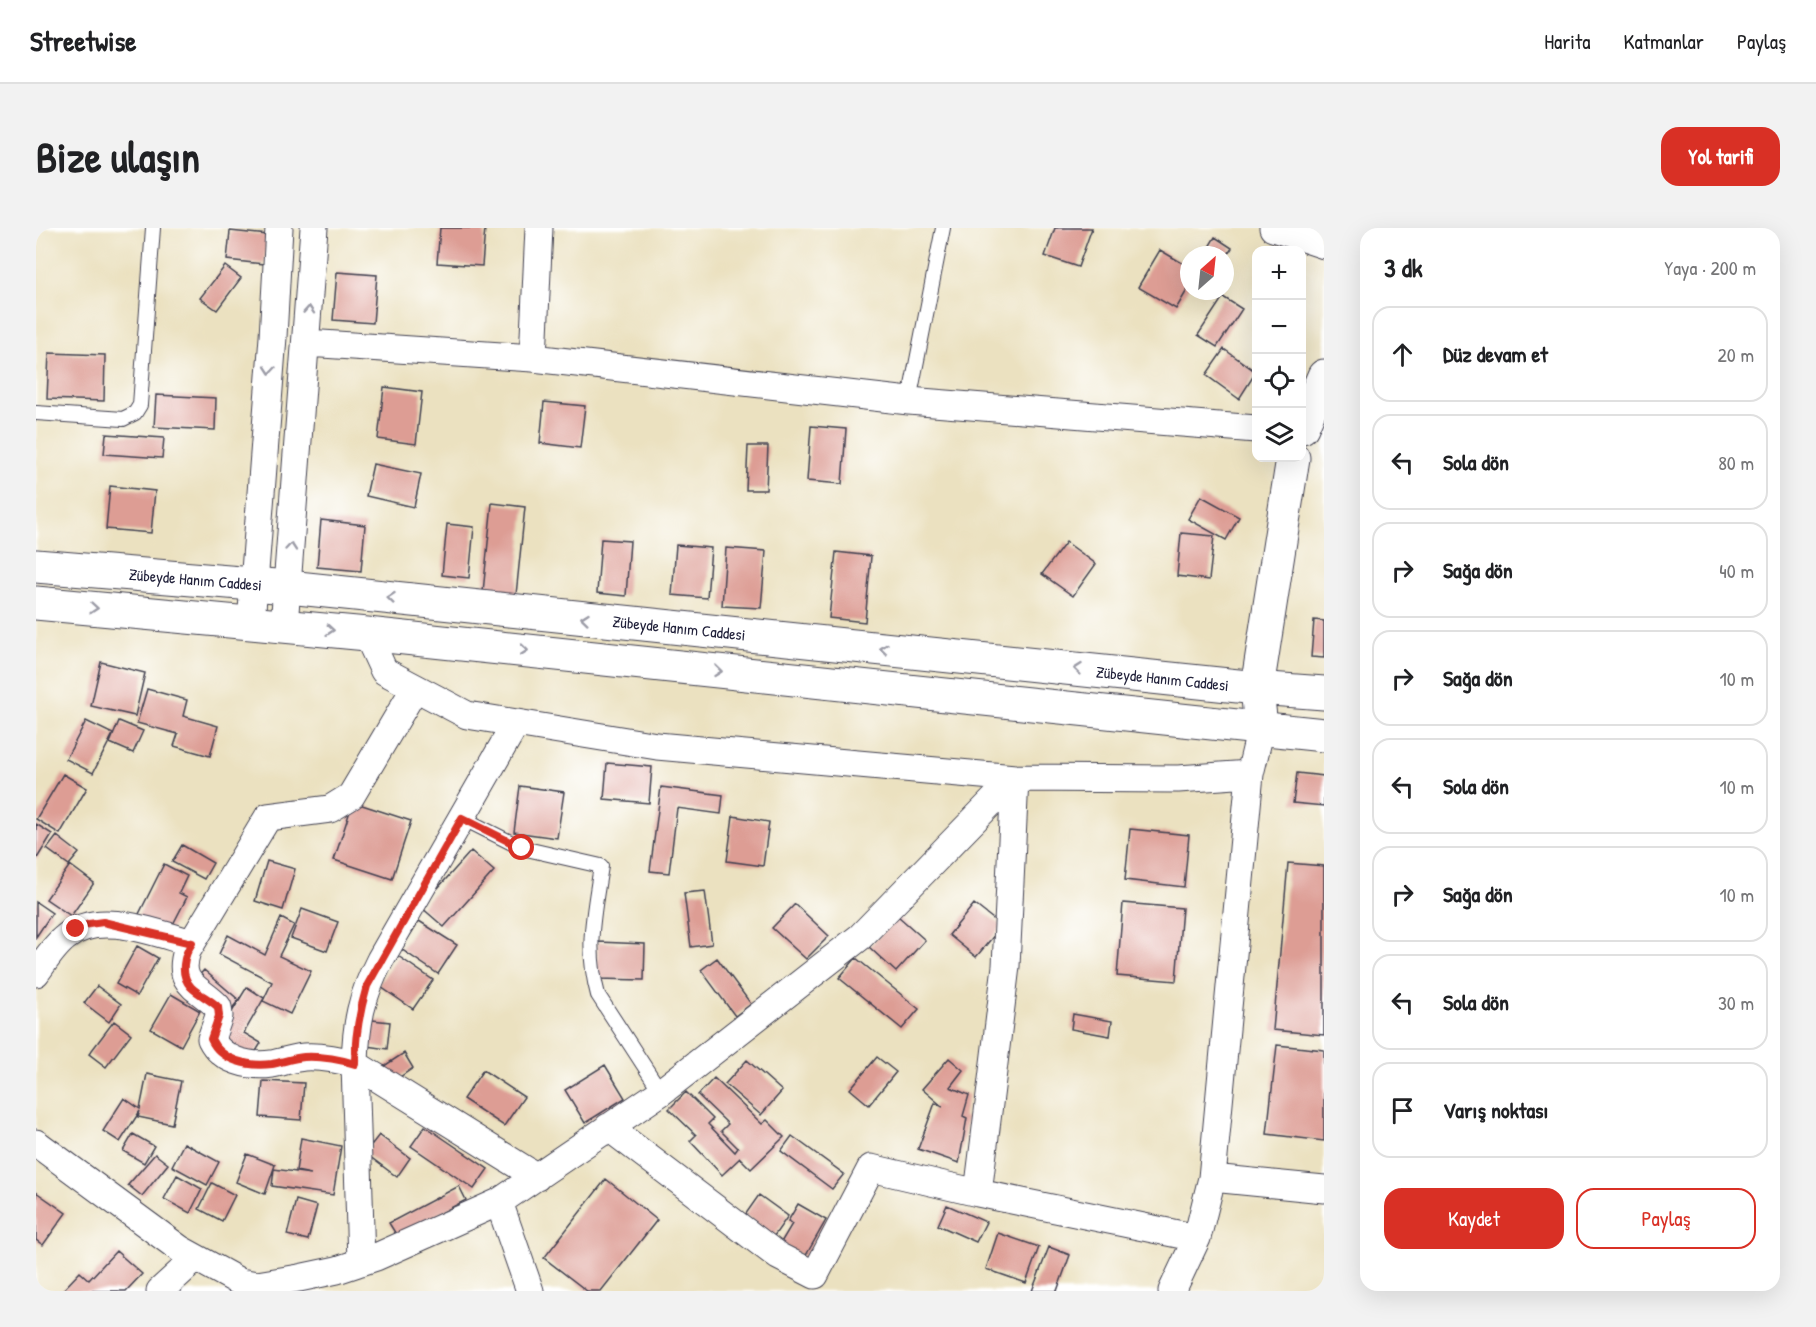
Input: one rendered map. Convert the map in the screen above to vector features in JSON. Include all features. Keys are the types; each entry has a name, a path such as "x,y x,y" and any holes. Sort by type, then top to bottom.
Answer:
{"main road":[{"path":"1306,418 1324,376"},
{"path":"1261,728 1257,688 1292,462"},
{"name":"Zübeyde Hanım Caddesi","path":"36,566 288,587 1257,688 1324,693"},
{"path":"39,608 367,634 1324,735"}],"street":[{"path":"250,623 273,337 279,228"},
{"path":"284,626 315,228"},
{"path":"533,358 539,228"},
{"path":"1273,228 1324,245"},
{"path":"307,343 533,358 909,401 1252,429"},
{"path":"367,634 384,671 467,715 657,746 1015,778 1179,779 1250,774"},
{"path":"415,688 351,796 330,809 268,817 192,943 184,960 186,978 190,986 218,1007 219,1016 211,1039 223,1054 236,1060 260,1065 306,1057 339,1059 355,1064 537,1177"},
{"path":"361,1262 355,1064 355,1034 359,1013 367,986 516,723"},
{"path":"1172,1291 1197,1238 1212,1178 1250,774 1261,728"},
{"path":"36,1143 180,1249 240,1282 257,1286 337,1270 361,1262 499,1202 661,1092 860,937 1015,778"},
{"path":"978,1193 1005,966 1015,778"},
{"path":"36,973 64,938 76,929 89,924 103,922 118,924 192,943"},
{"path":"608,1127 778,1256 815,1275 872,1168 978,1193 1197,1238"},
{"path":"1212,1178 1324,1190"},
{"path":"499,1202 530,1291"},
{"path":"160,1291 196,1258"}],"lane":[{"path":"36,413 123,419 135,413 140,405 153,228"},
{"path":"909,401 943,228"},
{"path":"462,818 522,848 601,866 591,940 593,977 598,995 661,1092"}],"building":[{"path":"440,228 485,228 482,266 437,263"},
{"path":"1055,228 1092,228 1078,267 1045,256"},
{"path":"230,231 268,235 264,264 227,260"},
{"path":"1215,237 1229,246 1210,246"},
{"path":"1160,250 1180,262 1181,300 1176,309 1138,287"},
{"path":"225,266 241,278 217,310 200,298"},
{"path":"337,272 377,275 373,323 333,320"},
{"path":"1221,300 1228,300 1242,309 1217,347 1198,335"},
{"path":"1224,349 1252,369 1252,378 1239,399 1206,375"},
{"path":"49,353 105,355 104,401 47,399"},
{"path":"384,387 422,392 416,444 378,439"},
{"path":"156,395 216,398 215,430 154,427"},
{"path":"544,402 585,406 580,448 540,443"},
{"path":"811,426 846,429 842,484 807,481"},
{"path":"106,434 164,438 162,458 104,454"},
{"path":"748,446 768,446 766,490 746,490"},
{"path":"373,464 421,474 414,507 366,496"},
{"path":"110,486 155,491 151,533 106,529"},
{"path":"1201,496 1239,517 1226,540 1188,519"},
{"path":"492,503 525,507 516,595 483,592"},
{"path":"321,520 365,525 361,571 317,567"},
{"path":"447,524 474,527 469,578 442,575"},
{"path":"1181,533 1214,536 1209,580 1177,576"},
{"path":"601,539 630,541 626,596 597,593"},
{"path":"1066,542 1096,564 1073,596 1042,574"},
{"path":"676,545 711,548 707,598 672,595"},
{"path":"726,548 766,551 761,608 722,606"},
{"path":"836,552 871,556 865,622 829,618"},
{"path":"1314,620 1324,621 1324,658 1311,657"},
{"path":"101,662 145,673 135,716 91,706"},
{"path":"147,689 187,700 183,716 218,726 210,756 174,746 178,734 137,723"},
{"path":"86,721 113,734 93,773 66,759"},
{"path":"119,721 143,731 133,753 110,743"},
{"path":"607,763 652,767 649,803 604,799"},
{"path":"1297,773 1324,776 1324,806 1293,803"},
{"path":"63,774 87,788 60,834 36,819"},
{"path":"520,786 564,792 557,838 514,832"},
{"path":"661,787 723,795 721,814 677,808 669,873 650,871"},
{"path":"353,802 411,821 392,879 334,860"},
{"path":"733,816 769,822 763,866 727,861"},
{"path":"36,824 52,834 36,860"},
{"path":"1130,829 1189,835 1184,887 1125,880"},
{"path":"57,836 79,853 69,865 47,849"},
{"path":"182,845 213,863 204,879 172,862"},
{"path":"471,851 494,871 444,927 421,907"},
{"path":"267,861 295,869 283,910 255,901"},
{"path":"1288,863 1324,866 1324,1035 1273,1030"},
{"path":"164,864 187,876 179,893 187,897 168,934 137,918"},
{"path":"70,865 94,883 71,916 46,899"},
{"path":"705,891 712,944 691,947 684,893"},
{"path":"36,902 52,913 36,937"},
{"path":"1123,903 1182,908 1176,981 1117,976"},
{"path":"795,904 829,936 806,959 772,928"},
{"path":"974,904 1002,926 976,957 949,935"},
{"path":"302,909 338,922 327,951 291,938"},
{"path":"898,916 925,940 896,972 869,947"},
{"path":"281,918 294,925 279,956 311,971 290,1014 263,1001 272,982 219,954 228,935 265,955"},
{"path":"419,921 457,945 438,974 401,949"},
{"path":"598,942 645,944 644,980 597,979"},
{"path":"137,946 158,958 137,996 116,984"},
{"path":"398,956 433,980 413,1009 378,985"},
{"path":"717,958 751,1004 735,1016 701,970"},
{"path":"856,958 919,1009 902,1029 839,978"},
{"path":"204,970 239,1000 229,1012 193,982"},
{"path":"97,986 121,1004 109,1022 84,1003"},
{"path":"247,987 264,998 244,1033 261,1043 252,1058 217,1038"},
{"path":"171,994 200,1011 181,1046 151,1029"},
{"path":"1073,1014 1112,1021 1110,1036 1071,1029"},
{"path":"363,1019 390,1022 387,1049 360,1045"},
{"path":"114,1021 131,1034 106,1067 89,1054"},
{"path":"1277,1045 1324,1050 1324,1141 1267,1134"},
{"path":"404,1053 413,1068 391,1083 381,1068"},
{"path":"877,1057 896,1072 869,1105 850,1089"},
{"path":"949,1058 963,1070 950,1087 969,1095 963,1116 967,1118 959,1163 918,1149 935,1103 943,1107 922,1089"},
{"path":"747,1060 782,1091 761,1115 725,1084"},
{"path":"605,1065 625,1098 585,1123 565,1090"},
{"path":"483,1070 524,1097 504,1126 463,1099"},
{"path":"147,1074 181,1081 172,1124 138,1117 140,1111 120,1142 103,1131 124,1098 140,1109"},
{"path":"714,1078 762,1124 767,1120 784,1137 751,1169 740,1158 722,1175 690,1141 696,1135 669,1109 686,1092 713,1119 708,1124 735,1152 738,1148 721,1131 728,1124 698,1095"},
{"path":"263,1081 304,1083 301,1120 260,1117"},
{"path":"425,1126 488,1169 474,1189 411,1146"},
{"path":"133,1134 154,1146 144,1163 123,1151"},
{"path":"379,1135 410,1158 397,1177 365,1153"},
{"path":"792,1136 844,1174 832,1189 781,1151"},
{"path":"301,1138 341,1146 333,1195 272,1186 274,1169 311,1174 296,1171"},
{"path":"184,1143 219,1162 207,1185 172,1166"},
{"path":"155,1154 168,1164 142,1196 128,1185"},
{"path":"247,1154 275,1165 265,1194 236,1182"},
{"path":"177,1175 202,1189 190,1213 164,1199"},
{"path":"606,1179 657,1220 601,1291 587,1291 544,1258"},
{"path":"212,1183 235,1195 222,1221 199,1209"},
{"path":"459,1186 466,1200 397,1236 389,1223"},
{"path":"36,1192 66,1213 43,1245 36,1240"},
{"path":"759,1195 788,1216 774,1236 745,1215"},
{"path":"296,1200 317,1206 308,1240 287,1235"},
{"path":"798,1204 826,1220 805,1257 780,1244 792,1224 788,1221"},
{"path":"947,1205 986,1222 976,1242 938,1225"},
{"path":"998,1233 1039,1247 1026,1283 986,1269"},
{"path":"1049,1247 1070,1255 1057,1291 1032,1291"},
{"path":"116,1251 142,1274 126,1291 62,1291 80,1272 89,1280"}],"route":[{"path":"76,929 103,922 192,943 184,960 186,978 190,986 218,1007 219,1016 211,1039 218,1050 229,1058 260,1065 306,1057 339,1059 355,1064 355,1034 367,986 462,818 522,848"}]}
